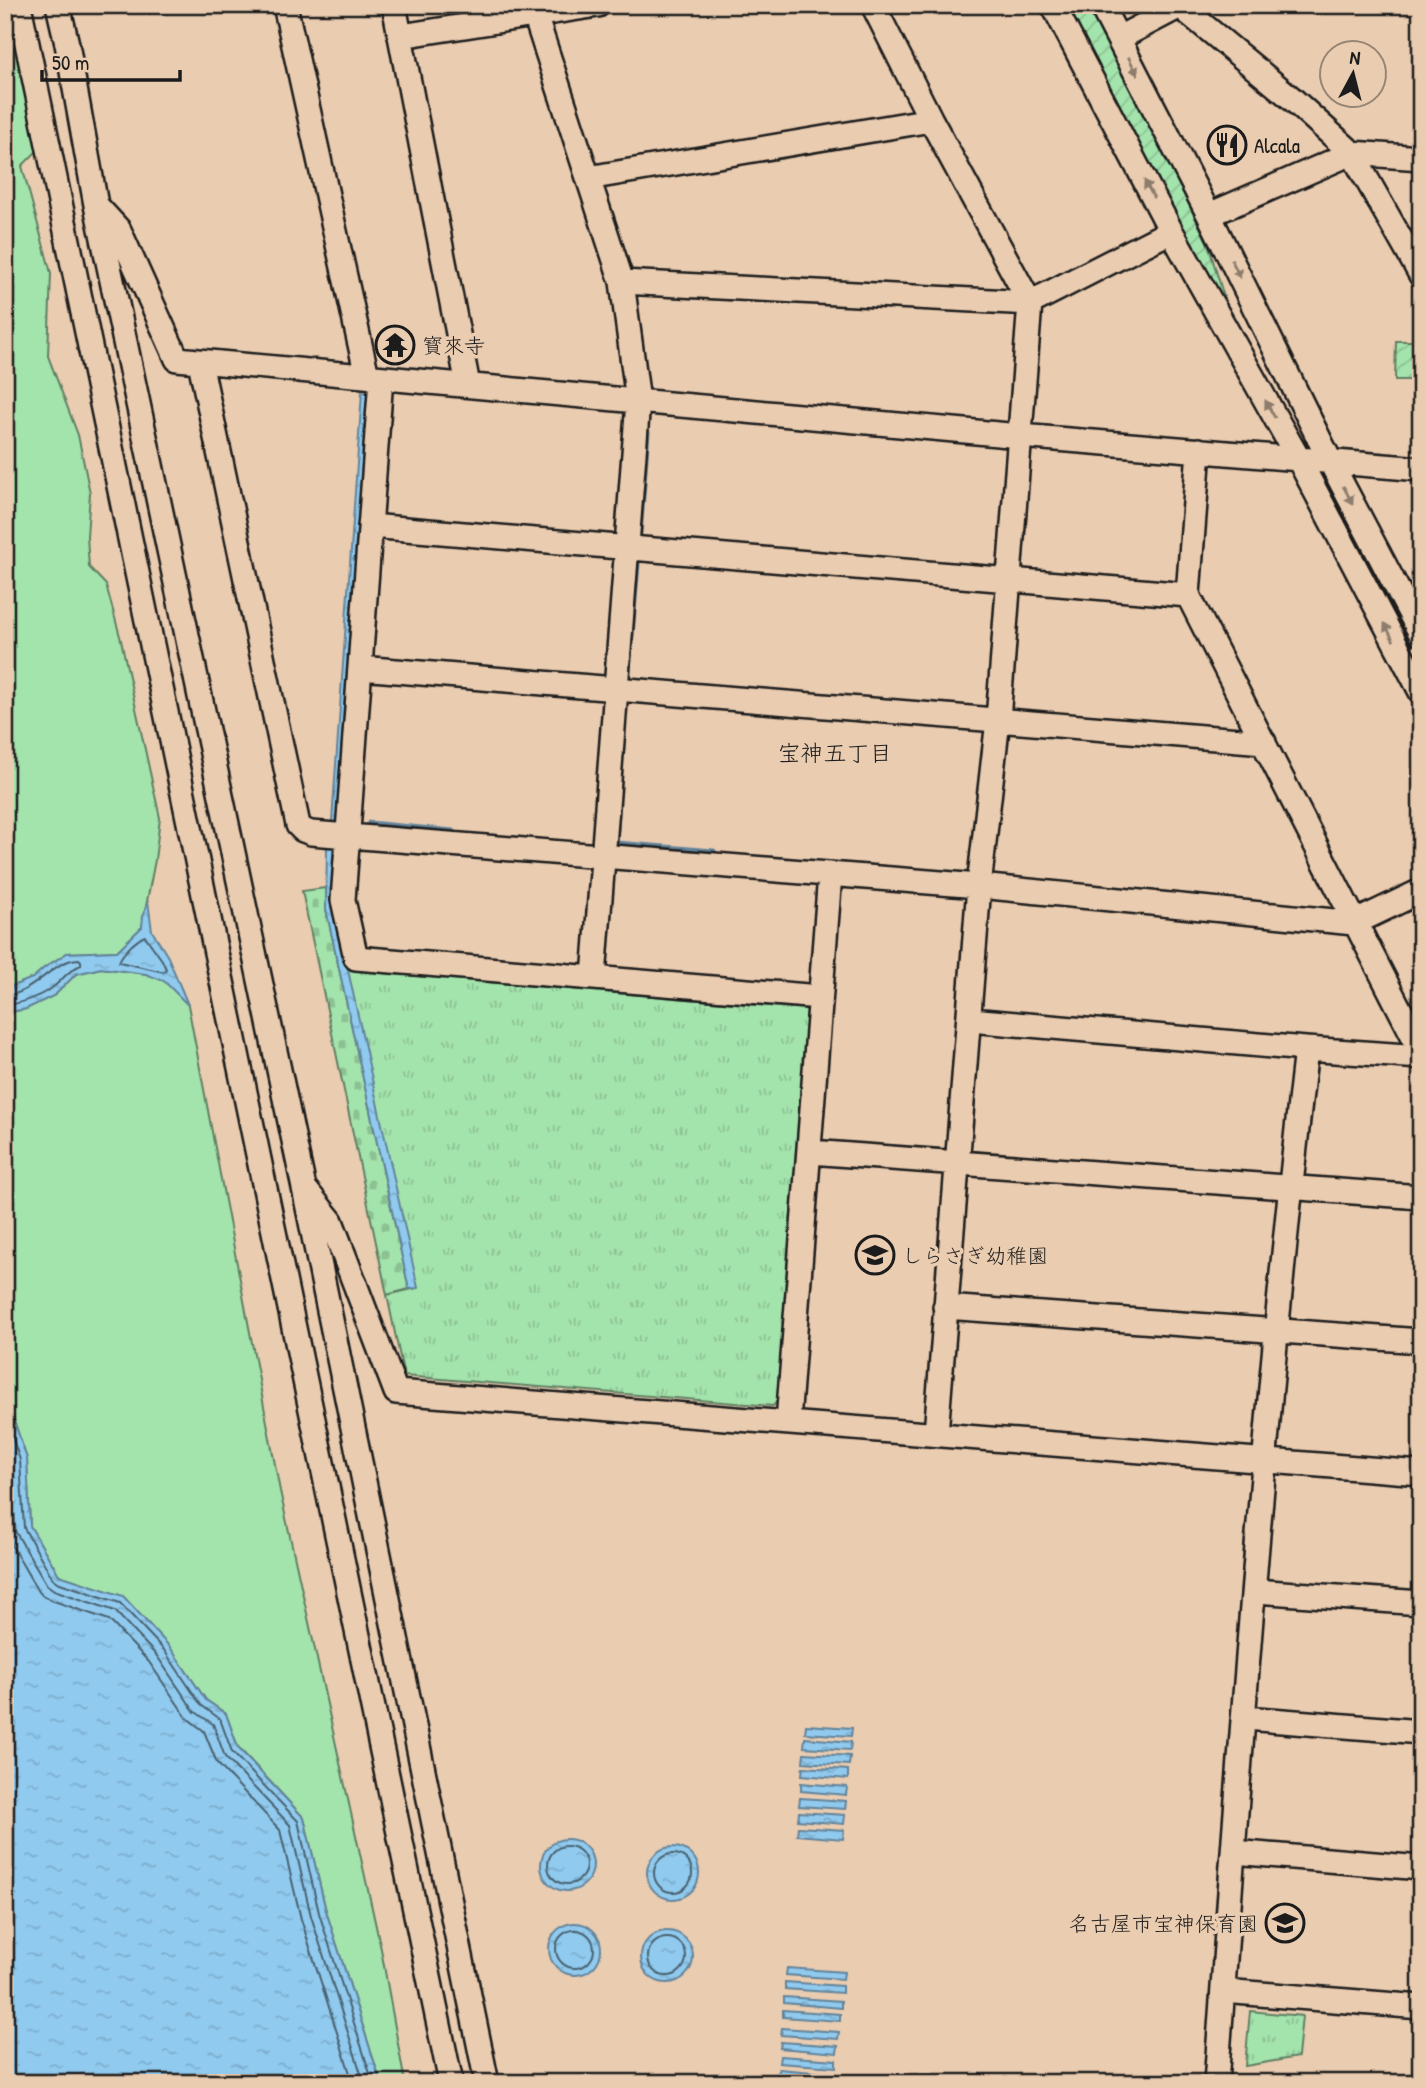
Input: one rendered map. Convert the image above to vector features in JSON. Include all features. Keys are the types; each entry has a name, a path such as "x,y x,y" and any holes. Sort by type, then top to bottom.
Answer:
{"street":[{"path":"19,5 450,2083"},
{"path":"58,5 96,205 304,1188 487,2083"},
{"path":"285,5 374,377 370,526 360,668 338,835 343,900 356,957 820,997"},
{"path":"394,5 468,385"},
{"path":"401,36 598,5"},
{"path":"873,5 931,120 1030,303 998,720 979,886 936,1434"},
{"path":"1053,5 1171,232 1297,458 1421,692"},
{"path":"1101,5 1209,215 1330,461 1421,634"},
{"path":"1119,38 1180,6 1290,97 1352,153 1421,275"},
{"path":"535,15 622,282 638,401 594,976"},
{"path":"588,177 931,120"},
{"path":"1209,215 1352,153 1421,158"},
{"path":"96,205 119,230 177,359 1020,436 1421,469"},
{"path":"622,282 1030,303 1171,232"},
{"path":"201,362 298,825 303,830 311,833 979,886 1354,923 1421,891"},
{"path":"1199,450 1188,595 1421,1051"},
{"path":"370,526 1188,595"},
{"path":"360,668 1264,742"},
{"path":"788,1422 830,874"},
{"path":"970,1020 1421,1057"},
{"path":"1216,2083 1266,1461 1290,1189 1306,1049"},
{"path":"810,1152 1421,1197"},
{"path":"304,1188 331,1221 396,1392 1421,1473"},
{"path":"945,1307 1421,1341"},
{"path":"1255,1591 1421,1603"},
{"path":"1245,1718 1421,1732"},
{"path":"1234,1852 1421,1868"},
{"path":"1223,1991 1421,2007"}],"green space":[{"path":"5,5 12,5 40,148 22,166 51,273 48,356 78,435 90,493 87,536 89,567 106,585 121,640 160,818 142,927 117,951 67,953 33,978 5,989"},
{"path":"1063,5 1091,5 1208,244 1230,317"},
{"path":"1396,341 1421,341 1421,380 1395,380"},
{"path":"326,888 326,909 409,1289 387,1295 302,891"},
{"path":"101,968 146,974 165,981 188,1005 280,1491 381,1949 405,2083 381,2083 326,1911 304,1818 238,1747 226,1714 206,1700 169,1646 123,1596 59,1575 30,1526 27,1459 5,1394 5,1013 26,1009 55,995 76,974"},
{"path":"347,970 805,1009 809,1014 780,1398 773,1406 404,1376 387,1295 417,1288"},
{"path":"1250,2011 1302,2016 1298,2057 1245,2066"}],"water":[{"path":"362,392 370,393 333,902 418,1288 409,1289 326,909 327,846 332,822"},
{"path":"148,901 152,931 168,957 188,1005 164,981 146,974 101,968 76,974 55,995 26,1009 5,1013 5,989 33,978 67,953 117,951 142,927"},
{"path":"5,1394 27,1459 30,1526 59,1575 123,1596 169,1646 206,1700 226,1714 238,1748 304,1818 326,1911 381,2083 5,2083"},
{"path":"806,1725 852,1728 851,1736 805,1733"},
{"path":"805,1738 851,1742 850,1750 804,1747"},
{"path":"804,1753 850,1756 849,1765 803,1762"},
{"path":"803,1767 848,1770 848,1779 802,1775"},
{"path":"801,1783 847,1787 846,1795 801,1791"},
{"path":"800,1798 846,1801 845,1809 799,1806"},
{"path":"799,1812 845,1815 844,1824 798,1820"},
{"path":"798,1827 844,1830 843,1839 797,1835"},
{"path":"567,1839 577,1841 585,1847 591,1855 591,1875 585,1883 577,1889 567,1891 557,1889 549,1883 543,1875 541,1865 543,1855 549,1847 557,1841"},
{"path":"673,1847 683,1849 691,1855 697,1863 697,1883 691,1891 683,1897 673,1899 663,1897 655,1891 649,1883 647,1873 649,1863 655,1855 663,1849"},
{"path":"575,1923 585,1925 593,1931 599,1939 599,1959 593,1967 585,1973 575,1975 565,1973 557,1967 551,1959 549,1949 551,1939 557,1931 565,1925"},
{"path":"667,1931 677,1933 685,1939 691,1947 691,1967 685,1975 677,1981 667,1983 657,1981 649,1975 643,1967 641,1957 643,1947 649,1939 657,1933"},
{"path":"787,1968 844,1972 843,1979 786,1975"},
{"path":"785,1982 842,1986 842,1993 785,1989"},
{"path":"784,1997 841,2001 841,2008 784,2003"},
{"path":"783,2010 840,2014 840,2021 783,2017"},
{"path":"782,2028 839,2032 838,2039 781,2035"},
{"path":"781,2042 838,2046 837,2053 780,2048"},
{"path":"780,2056 836,2060 836,2067 779,2063"},
{"path":"779,2069 835,2074 835,2081 778,2076"}],"waterway":[{"path":"640,534 648,432"},
{"path":"628,681 638,564"},
{"path":"618,812 616,843 714,851"},
{"path":"369,823 453,831"}],"place":[{"name":"Alcala","path":"1227,145"},
{"name":"寳來寺","path":"395,345"},
{"name":"しらさぎ幼稚園","path":"875,1255"},
{"name":"名古屋市宝神保育園","path":"1285,1923"}],"district":[{"name":"宝神五丁目","path":"835,752"}]}
